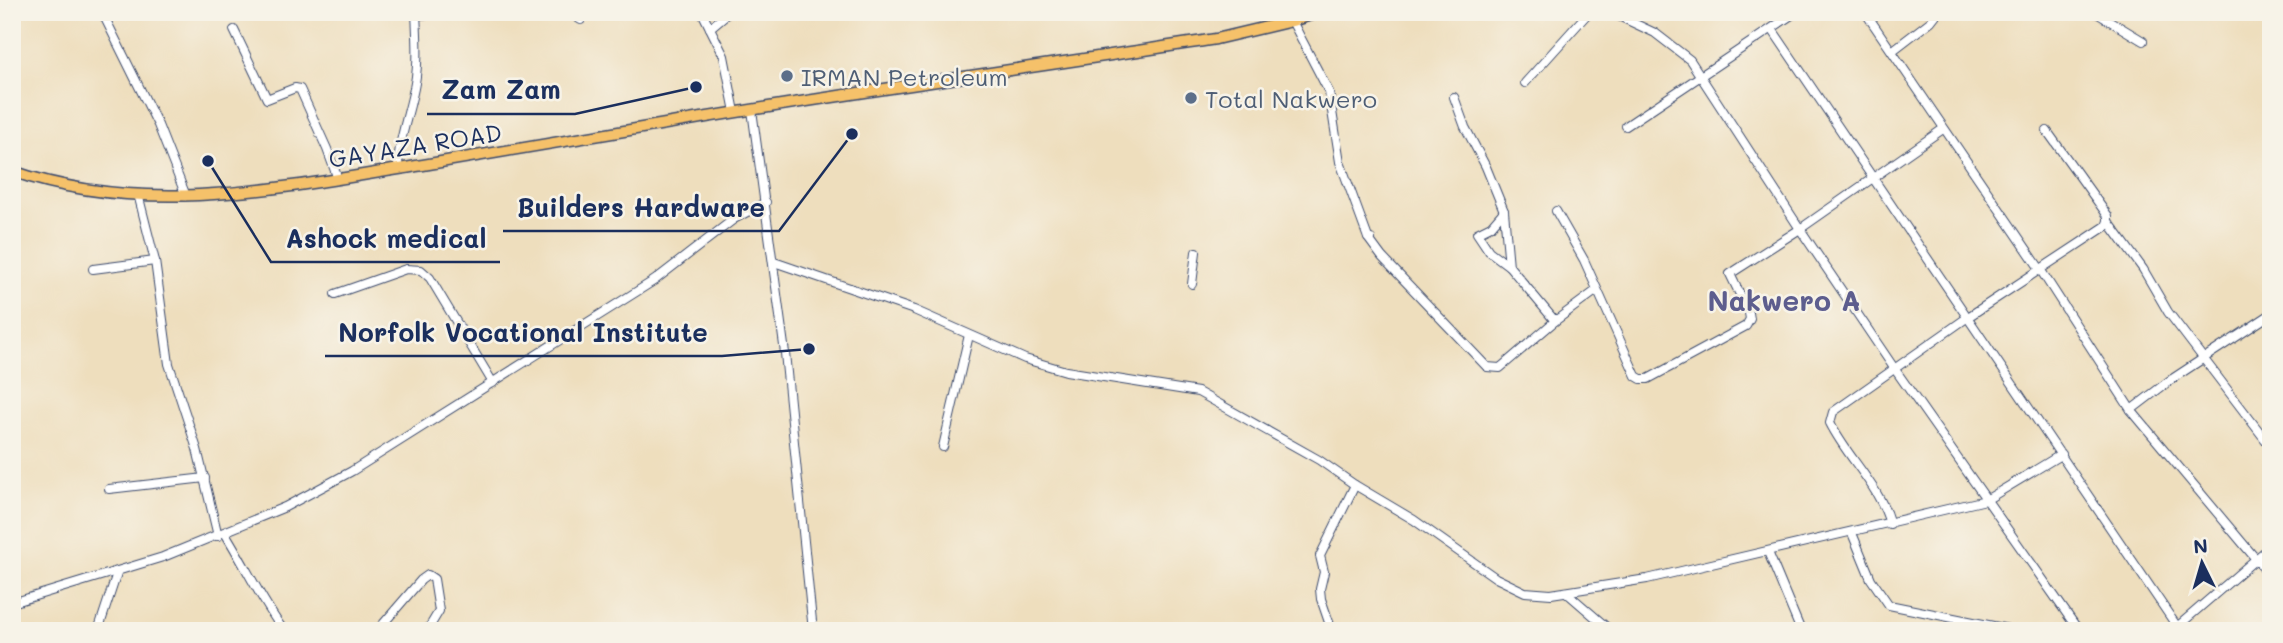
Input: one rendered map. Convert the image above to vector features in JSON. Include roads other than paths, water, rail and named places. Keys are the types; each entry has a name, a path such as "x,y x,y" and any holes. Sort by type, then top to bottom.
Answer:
{"main road":[{"name":"GAYAZA ROAD","path":"15,172 85,190 186,197 254,191 735,112 1216,39 1320,12"}],"street":[{"path":"102,12 158,125 186,197"},
{"path":"398,169 400,144 416,80 417,14 448,12"},
{"path":"568,12 581,20"},
{"path":"702,12 724,56 735,112"},
{"path":"710,28 729,12"},
{"path":"1525,83 1589,12"},
{"path":"1610,12 1655,33 1690,60 1894,368 2079,631"},
{"path":"1626,126 1796,12"},
{"path":"1865,12 2040,269 2131,410 2271,576"},
{"path":"1892,51 1931,21 1938,12"},
{"path":"2095,12 2143,41"},
{"path":"1292,21 1329,92 1340,162 1370,239 1382,257 1487,368 1500,368 1555,321 1597,290"},
{"path":"1772,29 2178,629 2271,545"},
{"path":"234,30 267,99 295,88 300,89 338,179"},
{"path":"1454,97 1504,211 1509,266"},
{"path":"752,110 774,262 813,631"},
{"path":"1556,211 1584,260 1636,376 1648,379 1746,326 1750,319 1749,313 1730,274 1800,229 1943,129"},
{"path":"2047,131 2108,216 2108,221 2143,270 2168,312 2271,446"},
{"path":"12,187 15,172"},
{"path":"138,194 155,261 169,364 221,534 240,556 263,602 284,631"},
{"path":"12,603 117,573 285,507 352,471 493,383 655,280 734,219 766,202"},
{"path":"1504,211 1492,226 1477,233 1489,251 1509,266 1555,321"},
{"path":"1890,524 1882,501 1836,434 1830,417 1841,404 2106,226 2108,221"},
{"path":"1192,284 1196,252"},
{"path":"93,269 155,261"},
{"path":"774,262 914,310 1025,359 1056,369 1198,392 1308,453 1513,587 1537,594 1647,579 1986,500 2062,454"},
{"path":"335,294 406,269 421,270 430,278 493,383"},
{"path":"2131,410 2169,381 2271,314"},
{"path":"943,447 969,335"},
{"path":"108,489 205,478"},
{"path":"1332,631 1321,599 1324,572 1320,556 1355,485"},
{"path":"1852,533 1871,579 1889,606 2018,631"},
{"path":"1768,552 1801,631"},
{"path":"98,631 117,573"},
{"path":"377,631 428,575 434,579 440,606 427,631"},
{"path":"1566,592 1611,631"}],"place":[{"name":"IRMAN Petroleum","path":"787,76"},
{"name":"Zam Zam","path":"696,87"},
{"name":"Total Nakwero","path":"1191,98"},
{"name":"Builders Hardware","path":"852,134"},
{"name":"Ashock medical","path":"208,161"},
{"name":"Norfolk Vocational Institute","path":"809,349"}],"district":[{"name":"Nakwero A","path":"1784,300"}]}
